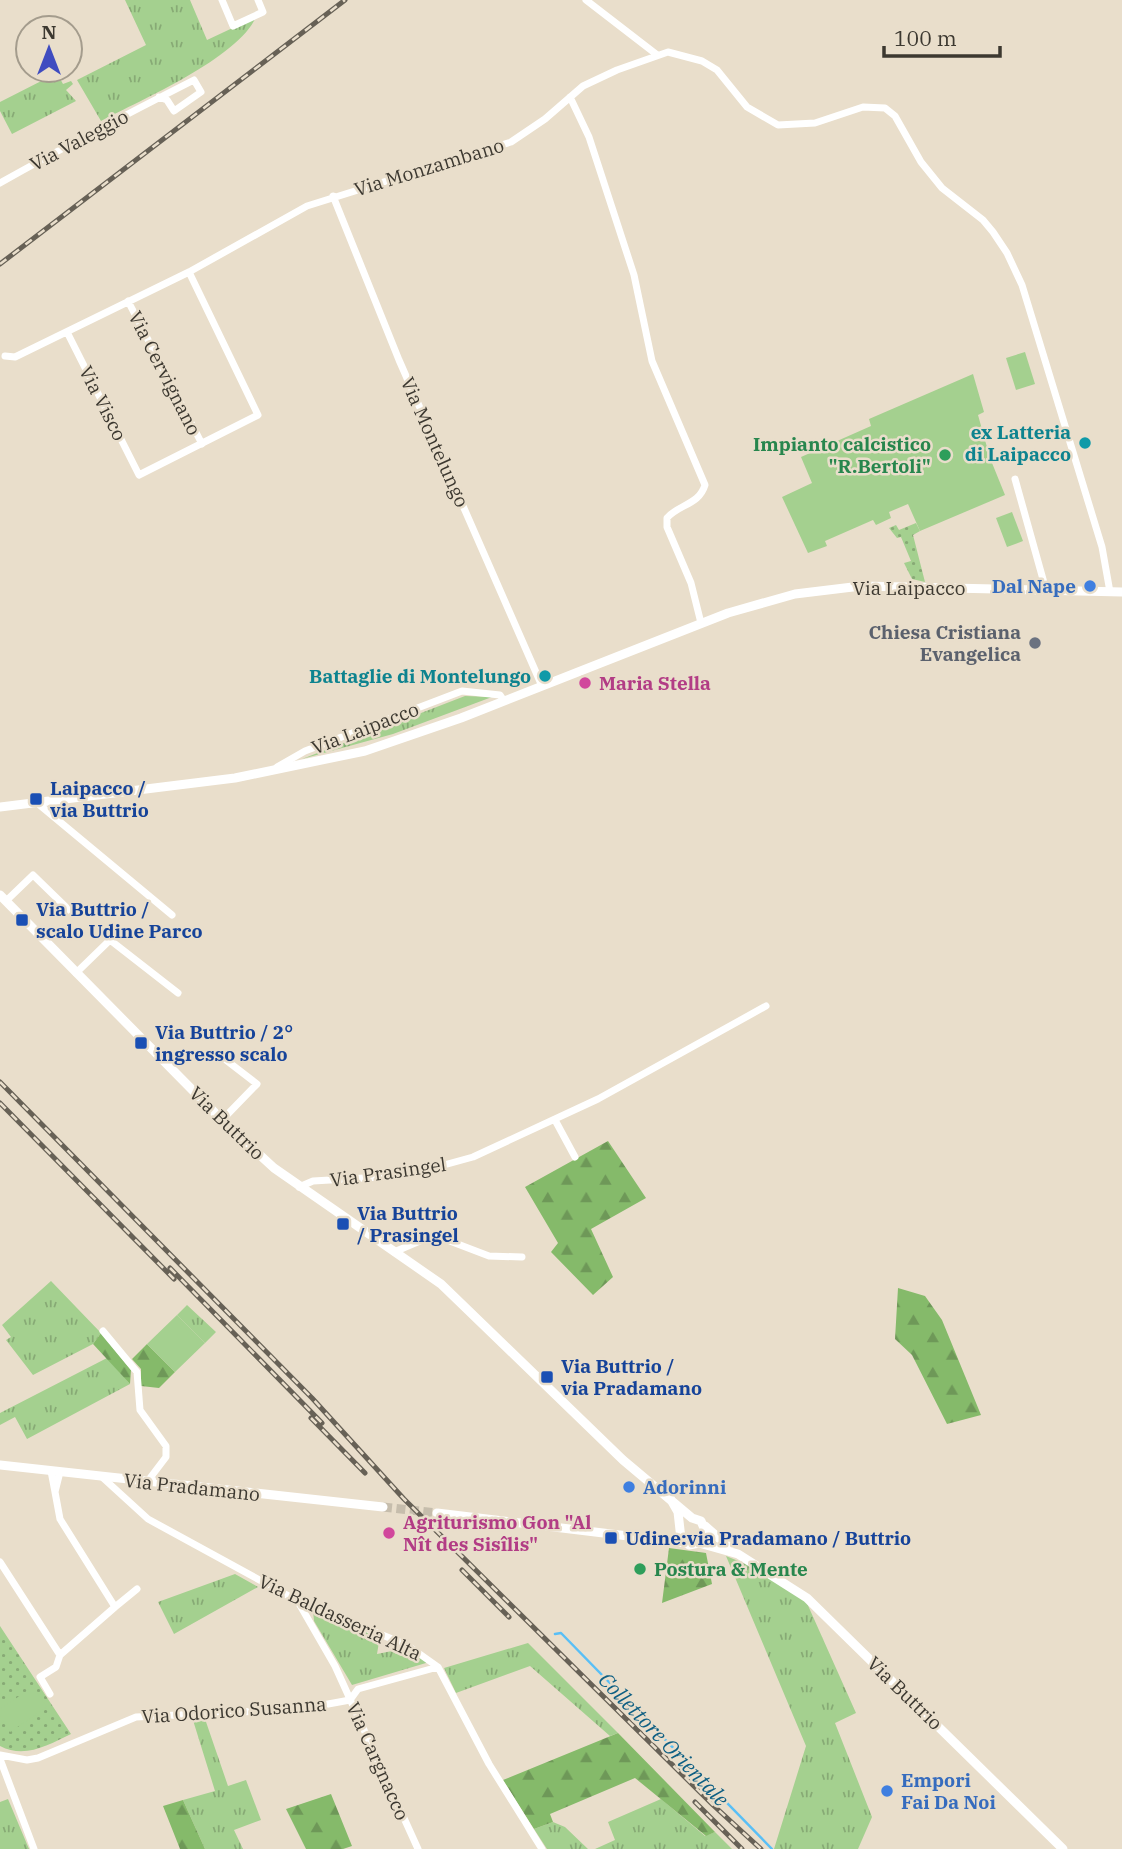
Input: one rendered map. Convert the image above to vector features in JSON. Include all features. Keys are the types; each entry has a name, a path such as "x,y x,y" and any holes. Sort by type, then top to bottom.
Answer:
{"street":[{"path":"222,0 233,26 263,12 258,0"},
{"path":"586,0 656,54"},
{"name":"Via Monzambano","path":"2,357 15,356 67,332 189,272 278,221 333,196 511,142 583,86 656,54 684,54 717,70 747,107 778,125 815,123 863,107 885,108 895,117 921,162 942,188 988,226 1007,253 1021,285 1102,547 1110,592"},
{"name":"Via Valeggio","path":"0,183 159,97 194,80 201,92 174,111 166,99 159,97"},
{"path":"570,97 589,137 634,275 652,361 705,485 702,494 695,501 667,518 667,527 684,567 701,623"},
{"name":"Via Montelungo","path":"333,196 399,360 542,686"},
{"path":"189,272 258,415 202,444"},
{"name":"Via Cervignano","path":"128,302 202,444"},
{"name":"Via Visco","path":"67,332 139,475 202,444"},
{"path":"1015,479 1046,590"},
{"name":"Via Laipacco","path":"1,806 267,772 365,751 504,701 701,623 764,601 826,589 871,586 1122,592"},
{"name":"Via Laipacco","path":"267,772 305,751 462,691 500,695 504,701"},
{"path":"36,802 173,915"},
{"name":"Via Buttrio","path":"69,910 33,875 3,898 222,1120 299,1187 455,1296 623,1460 735,1552 807,1598 1063,1849"},
{"path":"76,973 110,940 178,993"},
{"name":"Via Prasingel","path":"299,1187 313,1181 381,1177 462,1161 555,1120 676,1058 766,1006"},
{"path":"222,1057 257,1083 222,1120"},
{"path":"555,1120 575,1157"},
{"path":"394,1252 434,1236 489,1256 522,1257"},
{"path":"103,1331 137,1372 140,1410 167,1449 166,1457 147,1482"},
{"name":"Via Pradamano","path":"0,1465 383,1507"},
{"path":"56,1472 55,1492 60,1519 115,1607"},
{"name":"Via Baldasseria Alta","path":"102,1477 148,1519 296,1600 407,1645 438,1667 489,1764 542,1849"},
{"path":"670,1498 678,1512 679,1535 686,1543"},
{"path":"437,1513 686,1543"},
{"path":"649,1539 666,1537 692,1518"},
{"path":"699,1543 705,1536 705,1526"},
{"name":"Via Buttrio","path":"686,1543 699,1543 735,1552"},
{"path":"0,1562 60,1656"},
{"path":"50,1693 40,1677 56,1667 60,1656 137,1589"},
{"name":"Via Cargnacco","path":"296,1600 335,1666 418,1849"},
{"path":"350,1700 358,1689 438,1667"},
{"name":"Via Odorico Susanna","path":"0,1757 26,1760 38,1758 136,1717 300,1709 350,1700"},
{"path":"0,1757 34,1849"}],"green space":[{"path":"125,0 190,0 207,40 256,17 230,48 210,62 163,90 101,121 79,84 84,84 84,76 146,45"},
{"path":"35,84 73,84 66,90 76,101 12,134 0,111 0,102"},
{"path":"1025,352 1035,384 1016,390 1006,358"},
{"path":"973,374 984,412 978,415 990,458 1005,495 920,531 908,504 889,512 891,518 876,525 873,520 825,541 827,546 808,553 782,497 812,483 801,457 871,426 869,419"},
{"path":"1012,512 1023,541 1007,547 996,518"},
{"path":"916,523 920,531 913,535 925,582 912,579 904,563 911,561 901,537 897,538 889,528 896,525 899,530"},
{"path":"465,696 492,697 393,734 302,759"},
{"path":"608,1141 646,1198 591,1229 613,1277 593,1295 551,1252 558,1243 525,1187"},
{"path":"51,1281 101,1333 93,1344 33,1375 6,1340 11,1337 2,1325"},
{"path":"898,1288 925,1296 942,1320 981,1415 947,1424 912,1355 895,1339"},
{"path":"187,1305 216,1332 205,1343 177,1315"},
{"path":"177,1315 205,1343 175,1372 147,1344"},
{"path":"101,1333 131,1370 130,1384 93,1344"},
{"path":"147,1344 175,1372 159,1388 141,1386 141,1369 132,1359"},
{"path":"107,1358 130,1384 27,1439 15,1417 0,1425 0,1413"},
{"path":"669,1548 706,1553 712,1584 662,1603"},
{"path":"726,1556 758,1569 806,1601 856,1713 835,1723 872,1817 858,1849 774,1849 806,1746"},
{"path":"235,1574 258,1587 174,1634 158,1602"},
{"path":"313,1610 380,1636 377,1654 407,1648 426,1659 426,1663 352,1685 314,1621"},
{"path":"0,1626 71,1734 27,1751 9,1750 0,1746"},
{"path":"528,1643 618,1733 610,1736 530,1666 456,1693 444,1668"},
{"path":"33,1687 47,1707 10,1732 0,1716 0,1709"},
{"path":"204,1716 228,1786 246,1780 261,1820 234,1830 243,1849 205,1849 183,1800 215,1791 192,1717"},
{"path":"618,1733 715,1832 706,1836 635,1778 550,1814 553,1822 534,1829 503,1780"},
{"path":"331,1794 352,1846 343,1849 306,1849 286,1809"},
{"path":"8,1799 29,1849 0,1849 0,1802"},
{"path":"661,1799 705,1836 715,1832 732,1849 595,1849 615,1840 608,1822"},
{"path":"183,1800 205,1849 180,1849 163,1806"},
{"path":"553,1822 565,1827 588,1849 547,1849 534,1829"}],"waterway":[{"name":"Collettore Orientale","path":"555,1634 561,1633 772,1849"}],"tunnel":[{"path":"383,1507 437,1513"}],"railway":[{"path":"0,264 345,0"},
{"path":"0,1082 312,1398 404,1499 713,1805 761,1849"},
{"path":"0,1103 174,1279"},
{"path":"170,1268 322,1423"},
{"path":"311,1418 365,1473"},
{"path":"462,1570 509,1617"},
{"path":"695,1802 742,1849"}],"place":[{"name":"ex Latteria di Laipacco","path":"1085,443"},
{"name":"Impianto calcistico \"R.Bertoli\"","path":"945,455"},
{"name":"Dal Nape","path":"1090,586"},
{"name":"Chiesa Cristiana Evangelica","path":"1035,643"},
{"name":"Battaglie di Montelungo","path":"545,676"},
{"name":"Maria Stella","path":"585,683"},
{"name":"Laipacco / via Buttrio","path":"36,799"},
{"name":"Via Buttrio / scalo Udine Parco","path":"22,920"},
{"name":"Via Buttrio / 2° ingresso scalo","path":"141,1043"},
{"name":"Via Buttrio / Prasingel","path":"343,1224"},
{"name":"Via Buttrio / via Pradamano","path":"547,1377"},
{"name":"Adorinni","path":"629,1487"},
{"name":"Agriturismo Gon \"Al Nît des Sisîlis\"","path":"389,1533"},
{"name":"Udine:via Pradamano / Buttrio","path":"611,1538"},
{"name":"Postura & Mente","path":"640,1569"},
{"name":"Empori Fai Da Noi","path":"887,1791"}]}
